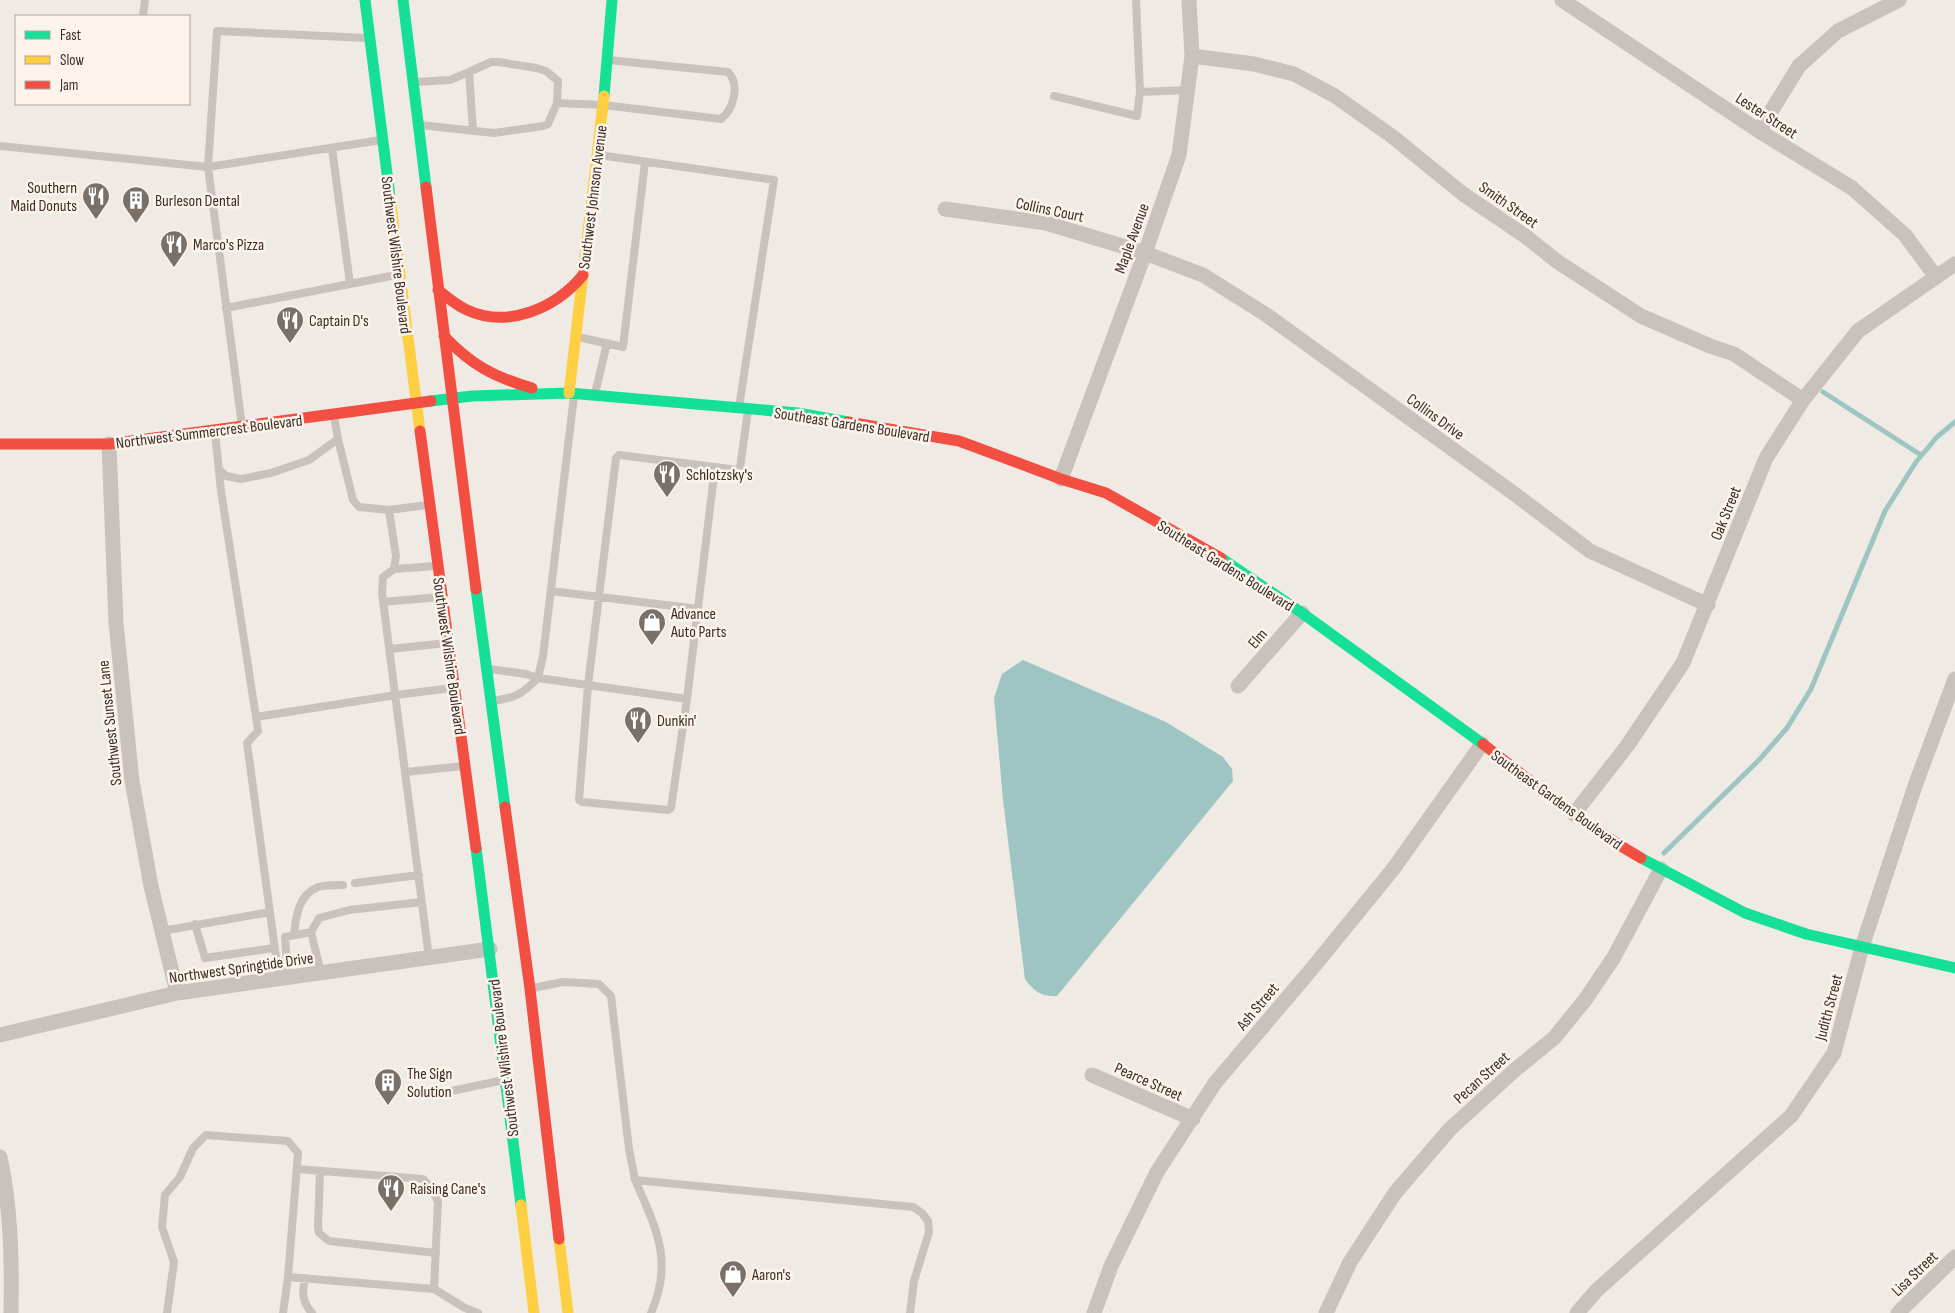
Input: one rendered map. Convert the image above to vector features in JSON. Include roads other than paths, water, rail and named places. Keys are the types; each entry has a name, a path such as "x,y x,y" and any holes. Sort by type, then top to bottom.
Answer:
{"main road":[{"name":"Southwest Wilshire Boulevard","path":"365,0 416,404 490,950 531,1312"},
{"name":"Southwest Wilshire Boulevard","path":"403,0 490,701 530,989 568,1313"},
{"name":"Southwest Johnson Avenue","path":"572,393 576,336 603,106 612,0"},
{"path":"438,290 468,310 484,316 506,316 540,310 567,293 583,275"},
{"path":"444,336 465,358 484,371 513,383 552,394"},
{"name":"Southeast Gardens Boulevard","path":"416,404 472,396 572,393 744,410 798,413 959,442 1061,479 1106,493 1214,554 1302,612 1574,814 1617,844 1661,869 1746,913 1806,934 1955,968"},
{"name":"Northwest Summercrest Boulevard","path":"0,444 109,444 416,404"}],"street":[{"name":"Maple Avenue","path":"1061,479 1145,253 1179,155 1192,56 1189,0"},
{"name":"Lester Street","path":"1562,0 1759,131 1852,188 1905,235 1936,277"},
{"path":"1759,131 1799,66 1838,31 1899,0"},
{"name":"Smith Street","path":"1192,56 1254,64 1294,74 1335,96 1393,137 1463,194 1525,236 1558,262 1616,300 1642,316 1710,346 1734,354 1803,400"},
{"name":"Collins Court","path":"945,209 1046,223 1145,253"},
{"name":"Collins Drive","path":"1145,253 1203,275 1265,314 1516,495 1590,551 1708,605"},
{"name":"Oak Street","path":"1574,814 1627,746 1683,663 1766,458 1803,400 1858,331 1955,264"},
{"name":"Southwest Sunset Lane","path":"109,444 116,623 132,781 151,886 177,993"},
{"name":"Elm","path":"1238,686 1302,612"},
{"name":"Judith Street","path":"1577,1313 1597,1290 1791,1116 1834,1054 1862,947 1916,783 1955,679"},
{"name":"Ash Street","path":"1094,1313 1111,1266 1157,1172 1215,1083 1394,868 1482,744"},
{"name":"Pecan Street","path":"1326,1313 1350,1262 1394,1193 1450,1129 1516,1069 1554,1038 1585,1000 1614,957 1661,869"},
{"name":"Northwest Springtide Drive","path":"0,1035 177,993 490,950"},
{"name":"Pearce Street","path":"1092,1075 1193,1119"},
{"path":"0,1157 4,1174 12,1262 11,1313"},
{"name":"Lisa Street","path":"1898,1313 1955,1257"}],"lane":[{"path":"143,15 145,0"},
{"path":"1054,96 1137,116 1140,92 1136,0"},
{"path":"242,426 208,167 218,31 370,39"},
{"path":"557,103 721,119 727,114 732,104 733,77 728,72 606,60"},
{"path":"413,82 450,80 490,62 536,68 546,71 558,81 557,103 548,124 543,126 494,133 418,125"},
{"path":"469,72 473,131"},
{"path":"1140,92 1188,90"},
{"path":"0,146 208,167 383,140"},
{"path":"332,148 350,284"},
{"path":"597,155 774,180 744,410 740,468 737,470 715,467 619,455 617,456 588,685 578,796 582,802 668,810 671,808 687,699 715,467"},
{"path":"576,336 623,347 645,162"},
{"path":"226,308 400,274"},
{"path":"595,396 607,343"},
{"path":"490,701 512,698 526,690 538,678 543,656 551,591 572,393"},
{"path":"334,414 353,500 359,506 389,510 430,505"},
{"path":"215,430 219,469 258,731 247,743 274,948 283,978"},
{"path":"219,469 226,476 241,479 271,473 309,460 338,439"},
{"path":"389,510 396,556 394,569"},
{"path":"429,958 383,602 383,577 394,569 438,566"},
{"path":"551,591 698,609"},
{"path":"383,602 442,597"},
{"path":"390,649 448,643"},
{"path":"486,669 687,699"},
{"path":"256,717 454,688"},
{"path":"406,772 465,766"},
{"path":"354,884 419,875"},
{"path":"294,934 297,909 306,896 318,887 342,885"},
{"path":"321,973 312,932 318,918 349,910 422,902"},
{"path":"162,931 270,912"},
{"path":"195,924 205,958 274,948"},
{"path":"283,978 285,937 312,932"},
{"path":"530,989 563,982 599,984 611,996 635,1180 660,1242 662,1262 659,1294 651,1313"},
{"path":"432,1095 506,1080"},
{"path":"167,1313 174,1262 162,1228 166,1195 180,1177 193,1148 206,1135 288,1141 298,1153 288,1277 283,1313"},
{"path":"297,1169 423,1179 432,1189 438,1202 434,1289"},
{"path":"320,1171 318,1234 323,1238 330,1241 436,1253"},
{"path":"635,1180 913,1207 922,1213 928,1221 930,1232 914,1281 910,1313"},
{"path":"288,1277 434,1289 465,1308 478,1313"},
{"path":"305,1278 302,1291 312,1313"}],"water":[{"path":"1023,660 1166,722 1223,757 1232,769 1233,781 1057,996 1047,996 1039,993 1025,979 1003,800 994,698 1002,674"}],"waterway":[{"path":"1823,392 1921,455"},
{"path":"1664,853 1759,760 1787,728 1811,689 1885,511 1916,462 1937,437 1955,422"}],"place":[{"name":"Southern Maid Donuts","path":"96,220"},
{"name":"Burleson Dental","path":"136,224"},
{"name":"Marco's Pizza","path":"174,268"},
{"name":"Captain D's","path":"290,344"},
{"name":"Schlotzsky's","path":"667,498"},
{"name":"Advance Auto Parts","path":"652,646"},
{"name":"Dunkin'","path":"638,744"},
{"name":"The Sign Solution","path":"388,1106"},
{"name":"Raising Cane's","path":"391,1212"},
{"name":"Aaron's","path":"733,1298"}]}
